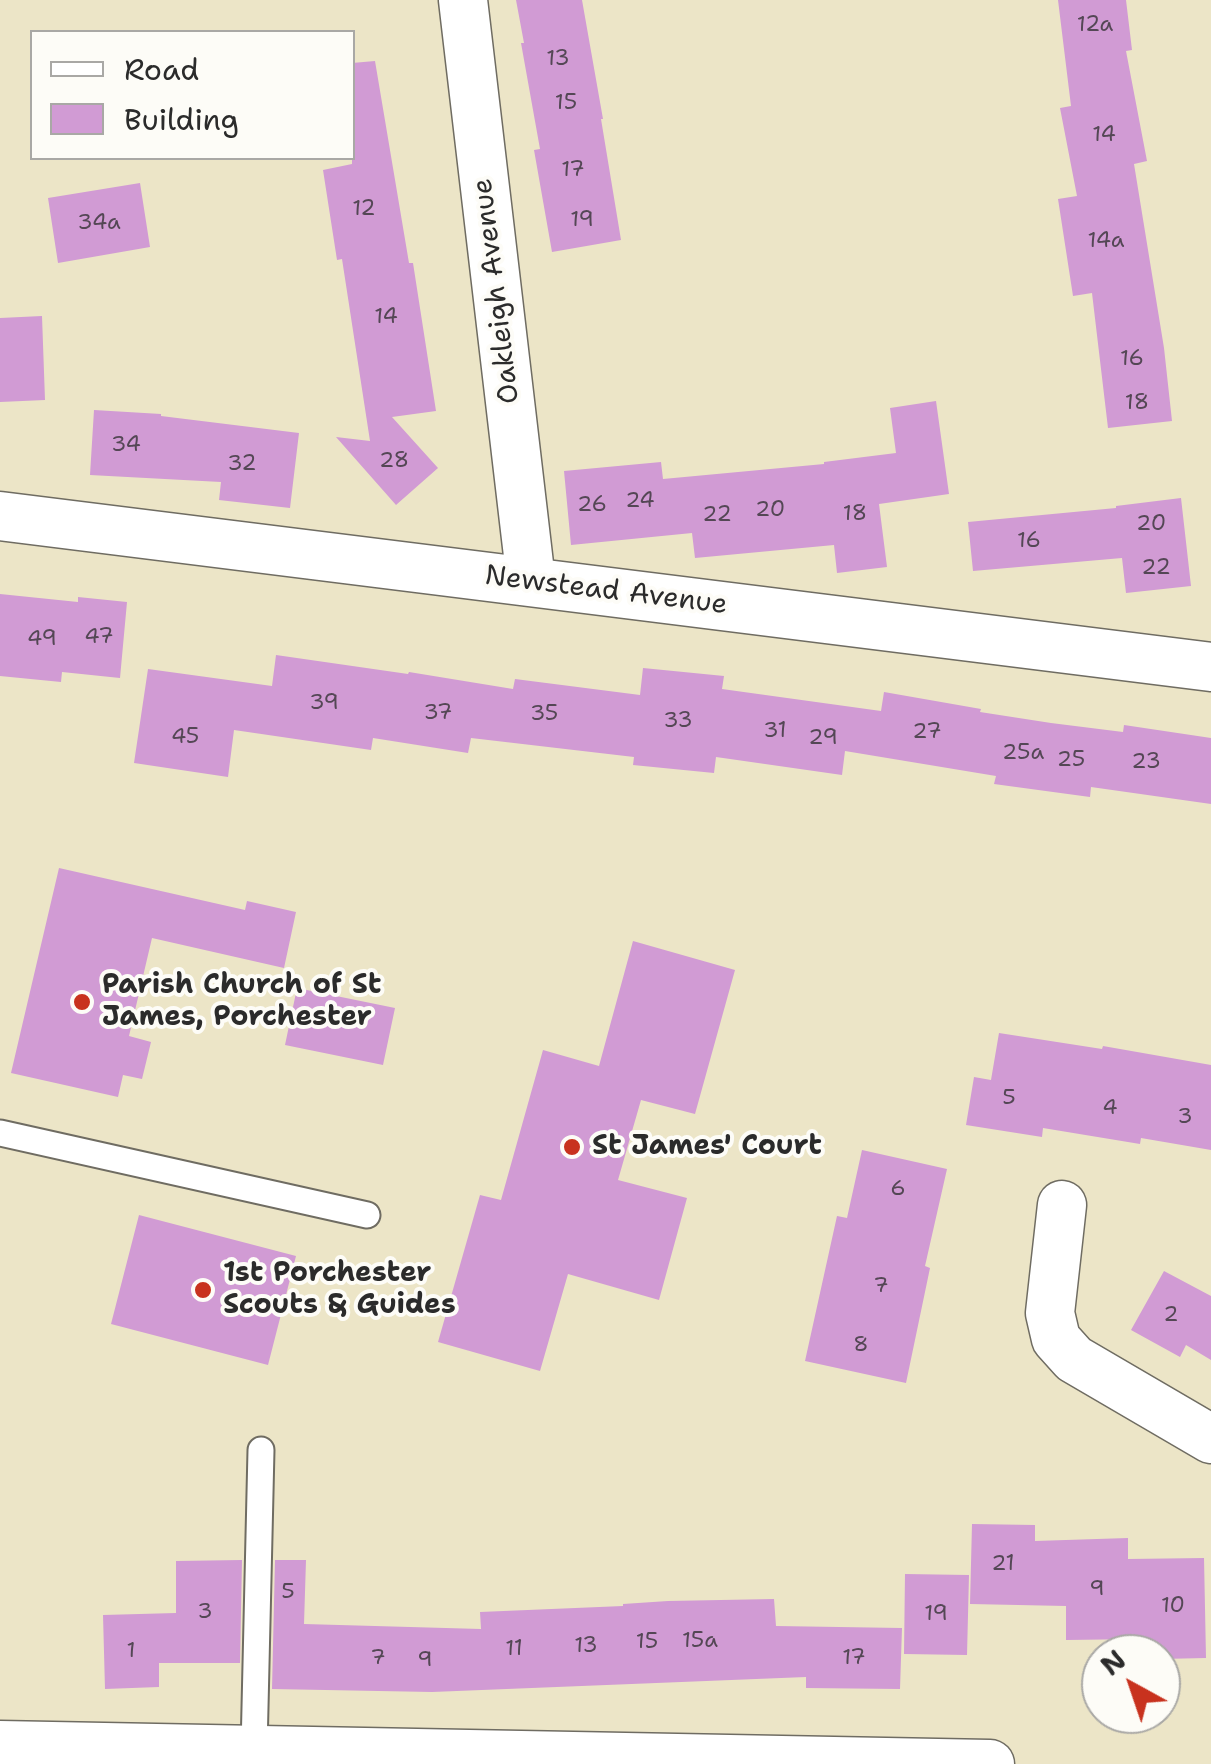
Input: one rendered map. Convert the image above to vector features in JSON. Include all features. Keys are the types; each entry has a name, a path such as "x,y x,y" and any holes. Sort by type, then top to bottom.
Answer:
{"street":[{"name":"Oakleigh Avenue","path":"463,0 532,581"},
{"name":"Newstead Avenue","path":"0,516 1211,667"},
{"path":"1062,1205 1050,1313 1056,1339 1074,1359 1211,1439"},
{"path":"0,1744 533,1760 990,1764"}],"lane":[{"path":"0,1133 367,1215"},
{"path":"254,1750 261,1450"}],"building":[{"path":"516,0 582,0 621,240 552,252 534,150 540,149"},
{"path":"1058,0 1126,0 1132,50 1126,51 1147,161 1134,164 1172,421 1108,428 1092,293 1073,296 1058,199 1077,196 1060,108 1071,106"},
{"path":"375,61 436,411 392,417 438,468 396,505 336,437 370,441 342,259 337,260 323,170 355,160 355,63"},
{"path":"140,183 150,247 58,263 48,198"},
{"path":"42,316 45,400 0,402 0,318"},
{"path":"936,401 949,494 879,504 887,567 837,573 834,545 695,558 692,533 571,545 564,471 661,462 663,479 896,453 890,408"},
{"path":"94,410 161,414 299,433 290,508 219,500 221,482 90,475"},
{"path":"1181,498 1191,586 1126,593 1122,558 973,571 968,522"},
{"path":"0,594 78,602 78,597 127,602 120,678 62,672 61,682 0,676"},
{"path":"276,655 513,689 515,679 640,695 643,668 724,676 722,689 881,711 884,692 1051,723 1123,732 1124,725 1211,738 1211,804 1091,787 1090,797 994,784 996,776 845,751 842,775 716,757 714,773 633,765 634,757 471,738 468,753 373,738 371,750 234,730 228,777 134,763 148,669 272,686"},
{"name":"Parish Church of St James, Porchester","path":"59,868 245,910 247,901 296,912 284,968 152,938 129,1036 151,1042 142,1079 123,1075 118,1097 11,1073"},
{"name":"St James' Court","path":"633,941 735,970 695,1114 641,1100 618,1180 687,1198 659,1300 568,1274 540,1371 438,1342 480,1195 501,1200 543,1050 599,1066"},
{"path":"297,988 395,1008 383,1065 285,1045"},
{"path":"999,1033 1211,1065 1211,1150 1141,1138 1140,1144 1043,1128 1042,1137 966,1125 974,1077 991,1080"},
{"path":"862,1150 947,1169 925,1266 930,1268 906,1383 805,1361 837,1216 847,1218"},
{"name":"1st Porchester Scouts & Guides","path":"139,1215 296,1256 268,1365 111,1324"},
{"path":"1164,1271 1211,1296 1211,1360 1186,1345 1180,1357 1131,1330"},
{"path":"972,1524 1035,1525 1035,1541 1128,1538 1128,1559 1204,1558 1206,1658 1181,1659 1181,1634 1081,1634 1081,1640 1066,1640 1066,1606 970,1604"},
{"path":"242,1560 240,1663 159,1663 159,1687 105,1689 103,1615 176,1613 176,1561"},
{"path":"275,1560 306,1560 304,1624 481,1629 480,1612 774,1599 776,1626 902,1628 900,1689 806,1688 806,1677 432,1692 272,1689"},
{"path":"905,1574 969,1575 967,1655 904,1654"}],"place":[{"name":"Parish Church of St James, Porchester","path":"82,1002"},
{"name":"St James' Court","path":"572,1147"},
{"name":"1st Porchester Scouts & Guides","path":"203,1290"}]}
